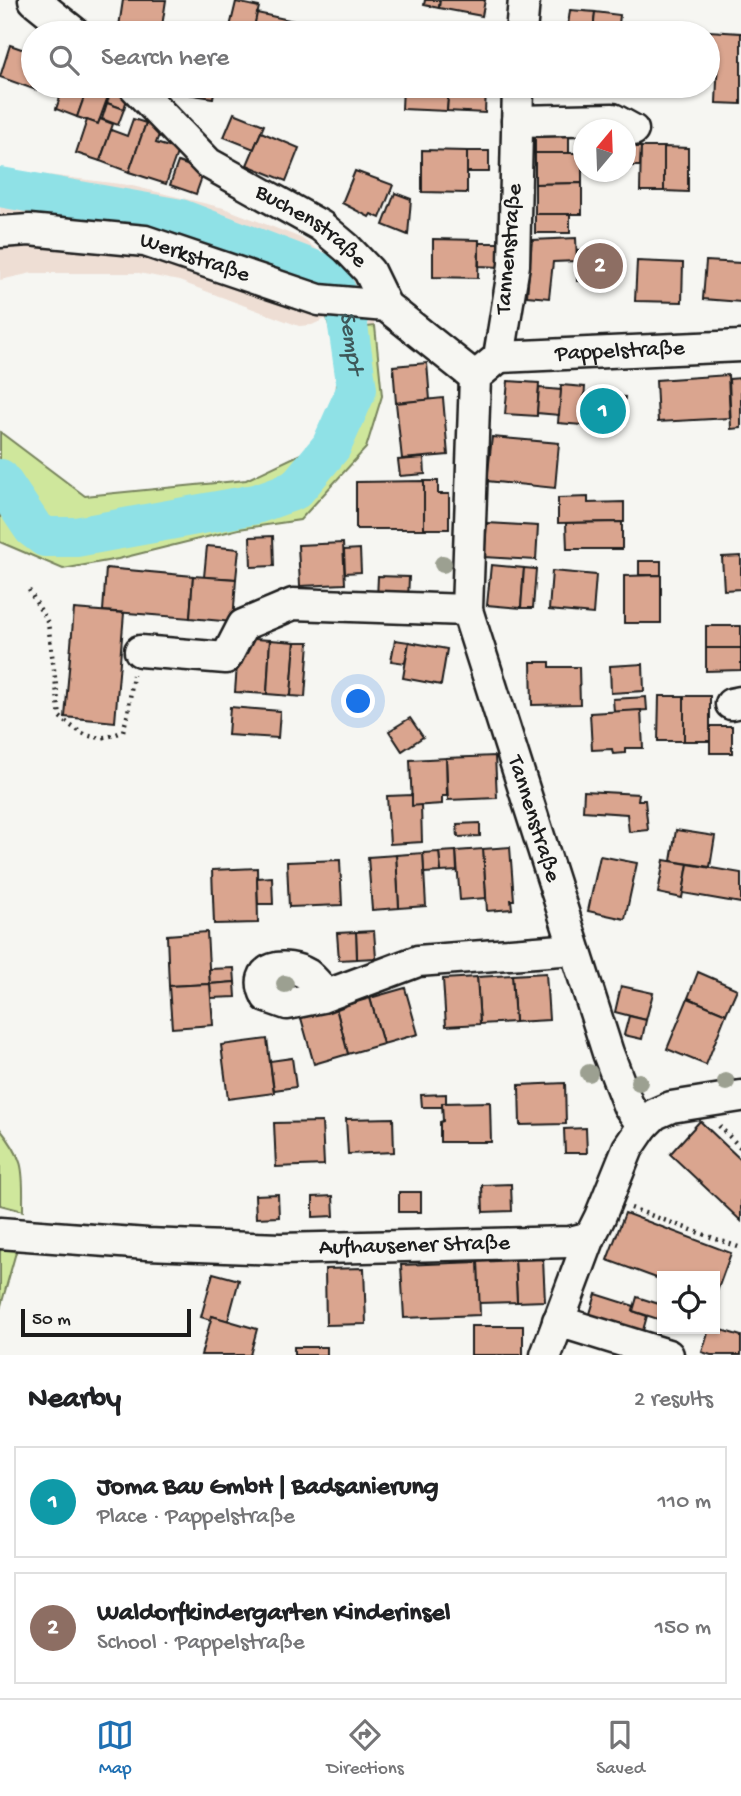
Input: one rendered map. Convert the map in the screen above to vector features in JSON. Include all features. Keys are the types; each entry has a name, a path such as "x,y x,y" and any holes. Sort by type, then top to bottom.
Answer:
{"street":[{"path":"34,0 60,21"},
{"path":"523,21 524,0"},
{"name":"Buchenstraße","path":"146,98 208,163 321,226 347,248 369,271 386,306 475,377"},
{"name":"Tannenstraße","path":"499,357 514,265 518,98"},
{"path":"517,121 573,120"},
{"name":"Werkstraße","path":"0,232 29,230 145,241 319,300 386,306"},
{"name":"Pappelstraße","path":"499,357 741,346"},
{"path":"475,377 499,357"},
{"name":"Tannenstraße","path":"475,377 467,610 603,1041 628,1105 643,1126"},
{"path":"140,650 226,658 243,625 293,604 467,610"},
{"path":"327,995 418,961 574,949"},
{"path":"546,1355 590,1237 628,1148 643,1126 655,1114 671,1107 741,1096"},
{"name":"Aufhausener Straße","path":"4,1234 147,1244 280,1249 570,1242 590,1237"},
{"path":"558,1321 668,1355"}],"path":[{"path":"29,590 48,623 60,717 81,735 110,738 123,731 131,681 140,650"},
{"path":"714,1122 741,1148"},
{"path":"619,1204 741,1248"}],"shaded area":[{"path":"0,169 128,185 224,208 301,238 358,279 375,326 341,330 327,318 312,325 299,326 179,281 139,273 32,273 0,280"}],"green space":[{"path":"327,317 341,330 375,326 382,396 366,448 300,520 239,529 118,559 63,569 0,542 0,501 19,534 70,551 133,532 129,521 76,534 48,534 42,527 29,497 0,462 0,432 85,496 246,480 307,451 336,402 338,365"},
{"path":"0,1129 19,1158 23,1211 0,1205"},
{"path":"0,1244 18,1245 0,1309"}],"water":[{"path":"0,176 27,181 105,205 81,209 0,196"},
{"path":"0,462 29,497 42,527 48,534 77,534 129,520 133,533 70,551 35,548 19,534 0,501"}],"building":[{"path":"123,0 166,0 163,21 120,21"},
{"path":"425,0 440,0 439,8 424,5"},
{"path":"440,0 485,0 482,16 439,8"},
{"path":"236,2 259,7 256,21 231,21"},
{"path":"570,10 595,12 594,21 569,21"},
{"path":"595,12 620,15 619,21 594,21"},
{"path":"257,13 294,21 255,21"},
{"path":"720,32 741,33 741,104 716,103 716,98 720,98"},
{"path":"10,45 21,49 21,85 0,77"},
{"path":"60,98 84,98 77,117 56,109"},
{"path":"84,98 107,98 98,124 77,117"},
{"path":"109,98 127,98 124,109 107,103"},
{"path":"402,98 448,98 447,111 402,109"},
{"path":"448,98 486,98 485,113 447,111"},
{"path":"107,103 124,109 118,125 102,119"},
{"path":"234,113 264,125 254,149 224,137"},
{"path":"100,119 113,124 100,161 76,153 87,120 98,124"},
{"path":"133,119 146,123 129,172 100,161 111,130 127,136"},
{"path":"146,123 161,129 156,143 178,150 166,184 129,172"},
{"path":"261,132 299,148 286,181 247,165"},
{"path":"535,135 569,135 569,153 535,153"},
{"path":"636,147 641,147 640,166 636,166"},
{"path":"641,147 664,147 664,191 640,191"},
{"path":"664,147 688,148 688,192 664,191"},
{"path":"422,150 467,151 467,193 422,192"},
{"path":"467,151 489,151 489,172 467,172"},
{"path":"535,153 573,153 573,182 582,183 535,184"},
{"path":"178,162 204,171 196,194 170,185"},
{"path":"355,171 393,185 380,218 371,214 369,217 342,203"},
{"path":"582,183 582,214 535,214 535,184"},
{"path":"395,193 411,199 408,235 383,225"},
{"path":"535,214 570,214 570,233 535,233"},
{"path":"576,238 577,261 553,262 549,298 527,296 532,240"},
{"path":"433,239 479,240 478,278 433,277"},
{"path":"479,243 501,243 501,267 479,266"},
{"path":"577,250 620,250 620,281 577,281"},
{"path":"637,261 683,263 682,302 635,301"},
{"path":"706,261 741,263 741,302 703,299"},
{"path":"427,363 430,400 396,403 393,366"},
{"path":"728,375 730,418 658,422 656,380"},
{"path":"741,378 741,428 731,429 729,379"},
{"path":"508,381 539,383 537,416 505,414"},
{"path":"561,385 585,387 582,425 558,423"},
{"path":"539,388 561,390 559,415 537,413"},
{"path":"584,394 625,397 622,428 582,425"},
{"path":"443,398 448,455 402,459 396,403"},
{"path":"492,437 559,443 555,488 487,481"},
{"path":"424,458 425,474 400,476 398,460"},
{"path":"424,481 424,529 356,529 356,482"},
{"path":"424,481 438,481 438,494 449,494 449,529 424,529"},
{"path":"588,497 588,503 624,502 624,522 558,523 558,498"},
{"path":"622,522 622,549 567,549 566,523"},
{"path":"487,523 538,526 536,560 484,557"},
{"path":"273,536 274,566 251,567 250,537"},
{"path":"343,543 345,584 300,586 298,545"},
{"path":"207,546 239,549 236,579 204,577"},
{"path":"360,549 361,572 345,573 344,550"},
{"path":"741,556 741,589 724,590 722,557"},
{"path":"639,561 661,561 661,575 639,575"},
{"path":"491,565 524,568 521,608 487,605"},
{"path":"106,568 193,576 190,618 103,611"},
{"path":"524,568 536,569 533,608 521,608"},
{"path":"552,571 596,575 593,614 549,610"},
{"path":"661,575 661,623 624,623 624,576"},
{"path":"193,576 236,579 233,622 190,618"},
{"path":"378,576 409,577 408,600 377,599"},
{"path":"74,609 124,613 115,722 65,717"},
{"path":"706,626 741,626 741,648 706,648"},
{"path":"239,638 270,640 267,694 235,692"},
{"path":"270,640 295,642 291,696 267,694"},
{"path":"395,640 409,642 405,663 391,661"},
{"path":"295,642 309,642 305,697 291,696"},
{"path":"409,642 447,649 441,685 403,678"},
{"path":"706,648 741,648 741,670 706,671"},
{"path":"531,662 550,662 550,667 579,667 580,704 532,705"},
{"path":"643,664 644,691 611,693 610,666"},
{"path":"659,696 684,696 684,741 658,741"},
{"path":"684,696 710,696 710,741 684,741"},
{"path":"646,697 647,710 614,712 613,699"},
{"path":"230,707 280,711 278,738 228,735"},
{"path":"641,710 643,748 625,748 625,753 613,754 612,749 592,750 590,713"},
{"path":"410,718 423,737 402,751 389,731"},
{"path":"710,726 732,726 732,753 710,753"},
{"path":"495,756 497,798 448,800 446,758"},
{"path":"446,758 447,796 442,796 442,804 412,806 410,760"},
{"path":"584,791 639,794 638,800 645,800 648,830 629,832 627,814 583,811"},
{"path":"412,795 412,806 421,805 422,842 390,844 387,796"},
{"path":"480,823 480,836 458,837 457,824"},
{"path":"676,830 715,836 710,867 671,861"},
{"path":"510,847 514,900 511,900 512,909 487,911 483,849"},
{"path":"483,849 486,898 460,900 456,851"},
{"path":"456,851 457,871 441,872 439,852"},
{"path":"439,852 441,872 424,873 423,853"},
{"path":"423,853 426,906 399,908 396,855"},
{"path":"396,855 399,908 372,910 368,857"},
{"path":"600,856 637,863 625,919 588,911"},
{"path":"340,860 342,905 289,907 287,862"},
{"path":"664,860 688,864 682,898 658,893"},
{"path":"688,864 741,873 741,903 683,893"},
{"path":"257,868 258,923 214,924 212,870"},
{"path":"272,877 273,904 258,904 257,878"},
{"path":"374,931 376,958 357,959 356,932"},
{"path":"207,932 210,984 169,986 167,935"},
{"path":"356,932 357,959 339,960 337,933"},
{"path":"234,968 235,982 210,984 209,969"},
{"path":"698,972 737,989 726,1014 688,998"},
{"path":"546,973 549,1020 515,1022 512,975"},
{"path":"512,975 515,1022 480,1024 477,977"},
{"path":"477,977 480,1024 446,1026 443,979"},
{"path":"235,982 236,997 211,998 210,984"},
{"path":"210,984 213,1025 172,1028 169,986"},
{"path":"621,986 653,993 646,1020 615,1012"},
{"path":"405,988 418,1034 383,1044 370,998"},
{"path":"370,998 383,1044 348,1054 336,1008"},
{"path":"688,998 726,1014 706,1065 667,1049"},
{"path":"336,1008 348,1054 314,1064 301,1018"},
{"path":"629,1016 646,1020 642,1039 624,1035"},
{"path":"267,1039 274,1093 228,1099 221,1045"},
{"path":"292,1058 296,1087 274,1090 270,1061"},
{"path":"565,1083 566,1124 520,1125 519,1085"},
{"path":"446,1094 446,1103 442,1103 442,1107 422,1107 421,1095"},
{"path":"490,1102 491,1142 440,1142 442,1103"},
{"path":"393,1118 394,1152 348,1154 346,1119"},
{"path":"700,1121 741,1160 741,1221 670,1154"},
{"path":"322,1122 324,1165 276,1167 274,1123"},
{"path":"586,1128 587,1153 565,1153 564,1129"},
{"path":"511,1184 512,1211 483,1212 482,1185"},
{"path":"399,1192 421,1192 421,1212 399,1212"},
{"path":"278,1194 279,1217 256,1218 255,1195"},
{"path":"333,1196 334,1216 313,1217 313,1197"},
{"path":"625,1213 731,1253 720,1283 720,1271 657,1271 657,1278 607,1260"},
{"path":"543,1259 545,1301 517,1302 515,1260"},
{"path":"515,1260 517,1302 479,1303 478,1262"},
{"path":"478,1262 480,1315 404,1318 401,1265"},
{"path":"364,1268 366,1324 326,1325 325,1269"},
{"path":"213,1273 239,1280 228,1321 212,1316 211,1320 201,1317"},
{"path":"596,1294 634,1306 633,1311 647,1316 642,1334 589,1317"},
{"path":"637,1297 657,1303 657,1319 633,1311"},
{"path":"212,1316 257,1329 250,1355 201,1355"},
{"path":"471,1326 523,1326 523,1355 471,1355"},
{"path":"720,1330 741,1336 741,1355 711,1355 702,1352 707,1334 720,1334"},
{"path":"294,1347 327,1347 327,1355 294,1355"}],"waterway":[{"name":"Sempt","path":"0,187 180,219 329,276 346,312 357,389 331,447 295,490 256,504 76,537 45,537 33,528 0,479"}],"place":[{"name":"Waldorfkindergarten Kinderinsel","path":"600,266"},
{"name":"Joma Bau GmbH | Badsanierung","path":"603,411"}]}
